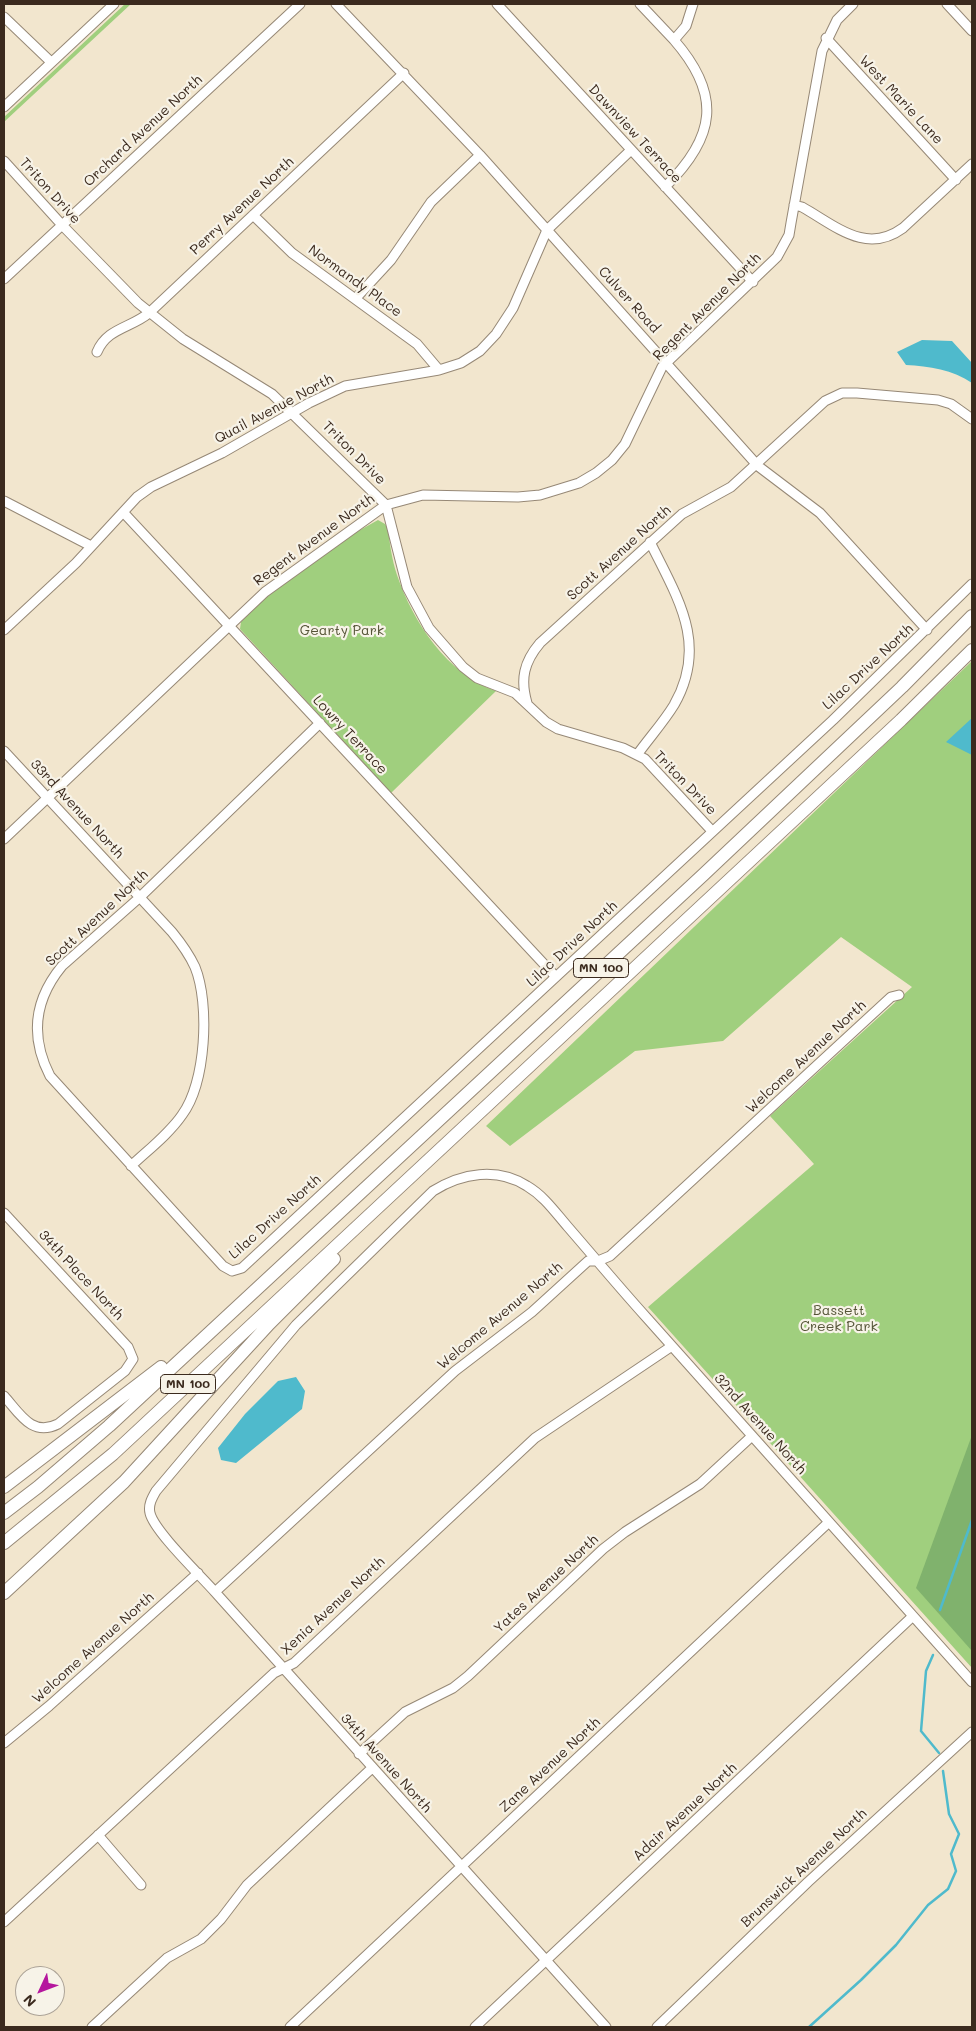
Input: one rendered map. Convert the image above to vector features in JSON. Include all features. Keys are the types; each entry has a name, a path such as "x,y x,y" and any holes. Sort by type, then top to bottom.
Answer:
{"highway":[{"name":"MN 100","path":"4,1513 38,1487 108,1426 227,1316 738,841 902,686 972,616"},
{"name":"MN 100","path":"4,1543 113,1454 901,720 972,650"},
{"path":"4,1593 124,1482 257,1338 321,1273 367,1219"},
{"path":"4,1487 227,1316"}],"street":[{"path":"4,107 114,4"},
{"name":"Orchard Avenue North","path":"4,279 300,4"},
{"name":"Culver Road","path":"336,4 404,73 480,155 757,464 768,475 820,513 927,630"},
{"name":"Dawnview Terrace","path":"497,4 753,282"},
{"path":"640,4 674,40 698,72 706,96 707,114 697,149 682,170 665,186"},
{"path":"674,40 686,26 693,4"},
{"name":"Regent Avenue North","path":"4,839 282,578 386,505 422,495 518,497 540,495 579,483 612,460 625,444 662,368 753,282 784,247 789,235 822,51 826,38 837,20 853,4"},
{"path":"947,4 972,31"},
{"path":"4,17 51,62"},
{"name":"West Marie Lane","path":"826,38 956,180"},
{"name":"Perry Avenue North","path":"97,352 108,334 139,321 149,313 404,73"},
{"name":"Quail Avenue North","path":"4,630 60,578 122,512 151,487 222,453 293,412 354,384 440,370 470,358 496,334 513,308 548,230 631,150"},
{"path":"356,298 391,260 431,202 480,155"},
{"name":"Triton Drive","path":"4,161 62,225 149,313 184,339 272,394 293,412 386,505 407,587 437,639 463,667 477,678 515,693 528,703 536,714 558,729 623,748 645,759 712,831"},
{"path":"794,205 802,207 855,237 880,239 893,235 903,228 972,164"},
{"name":"Normandy Place","path":"254,215 292,253 356,298 416,344 440,370"},
{"name":"Scott Avenue North","path":"528,703 523,677 526,664 532,654 682,514 731,487 825,401 842,393 938,400 950,404 972,419"},
{"path":"4,501 91,546"},
{"name":"Lowry Terrace","path":"122,512 556,977"},
{"path":"638,755 674,704 689,667 690,647 688,628 682,608 650,542"},
{"name":"Lilac Drive North","path":"232,1272 242,1268 556,977 927,630 972,584"},
{"name":"Scott Avenue North","path":"232,1272 223,1266 130,1166 50,1076 37,1044 38,1010 51,980 62,966 139,898 320,723"},
{"name":"33rd Avenue North","path":"4,750 172,932 185,949 195,968 203,1003 203,1031 199,1069 188,1106 175,1124 130,1166"},
{"name":"Welcome Avenue North","path":"215,1592 455,1371 532,1312 588,1261 598,1261 610,1256 891,997 899,995"},
{"name":"32nd Avenue North","path":"150,1513 150,1505 156,1491 266,1358 296,1325 433,1191 449,1181 467,1176 488,1174 507,1177 526,1185 541,1196 672,1346 972,1682"},
{"name":"34th Place North","path":"4,1213 128,1347 133,1360 125,1371 58,1424 41,1429 27,1421 4,1396"},
{"name":"Xenia Avenue North","path":"4,1922 274,1673 294,1663 535,1438 672,1346"},
{"name":"Yates Avenue North","path":"359,1754 405,1712 453,1688 468,1676 603,1549 624,1532 700,1484 752,1436"},
{"name":"34th Avenue North","path":"150,1513 163,1533 198,1573 606,2027"},
{"name":"Zane Avenue North","path":"290,2027 829,1522"},
{"name":"Welcome Avenue North","path":"4,1742 49,1706 198,1573"},
{"name":"Adair Avenue North","path":"475,2027 913,1616"},
{"name":"Brunswick Avenue North","path":"656,2027 815,1876 972,1732"},
{"path":"92,2027 167,1958 201,1939 221,1919 247,1885 372,1768"},
{"path":"98,1835 141,1885"}],"green space":[{"path":"125,4 131,4 4,122 4,117"},
{"name":"Gearty Park","path":"378,520 385,524 388,529 392,558 397,575 412,611 422,628 447,659 462,672 478,683 496,691 391,793 240,629 241,622 259,603 353,534"},
{"name":"Bassett Creek Park","path":"972,661 972,1668 648,1307 814,1164 770,1116 912,987 841,937 723,1041 635,1051 510,1146 486,1126"},
{"path":"972,1435 972,1651 916,1588"}],"water":[{"path":"922,340 952,341 972,363 972,383 957,375 940,370 906,365 897,352"},
{"path":"972,718 972,755 946,742"},
{"path":"296,1377 305,1391 302,1409 236,1463 221,1460 218,1448 245,1414 278,1381"}],"waterway":[{"path":"940,1610 972,1520"},
{"path":"933,1655 926,1671 921,1731 939,1753"},
{"path":"809,2027 861,1980 896,1945 928,1905 948,1889 956,1871 951,1854 959,1834 949,1814 943,1771"}]}
